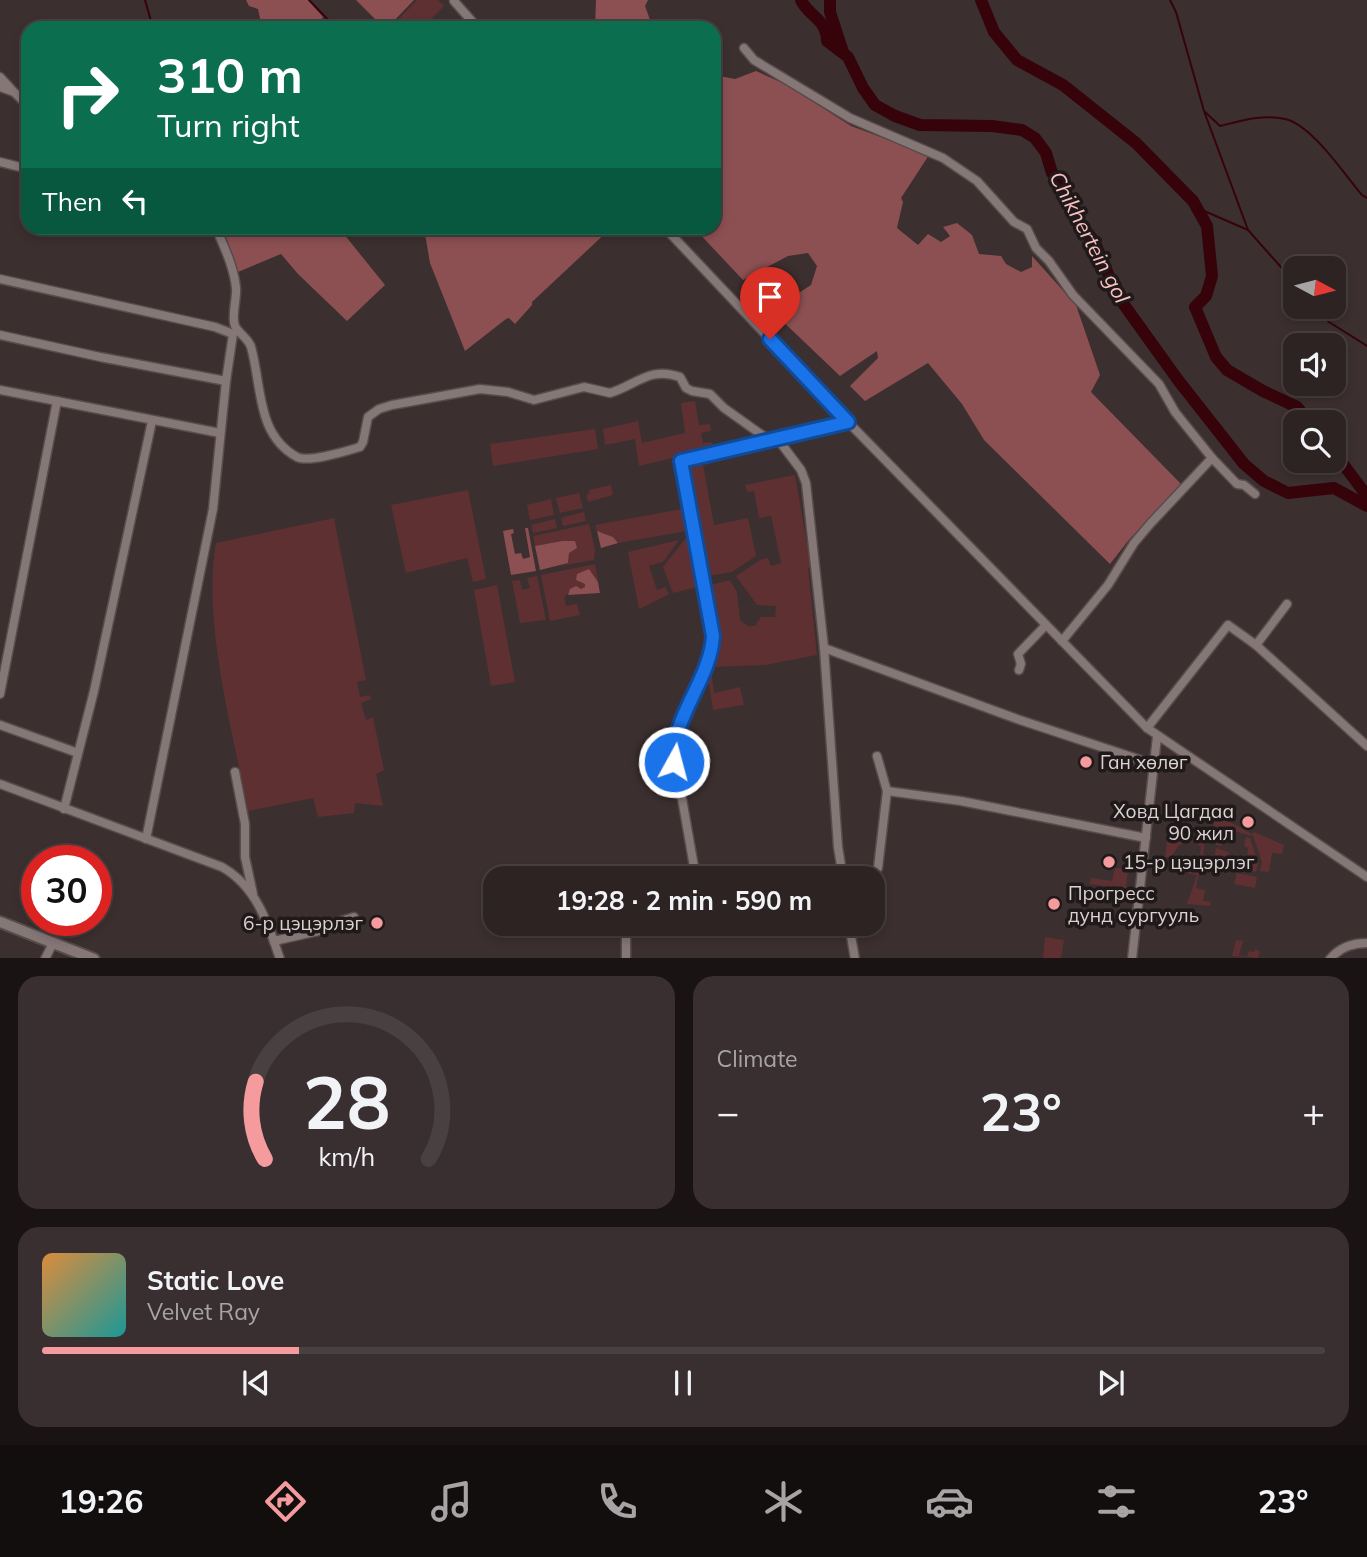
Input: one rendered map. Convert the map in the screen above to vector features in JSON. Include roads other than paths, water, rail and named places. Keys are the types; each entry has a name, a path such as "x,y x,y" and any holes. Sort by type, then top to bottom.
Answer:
{"main road":[{"path":"0,922 94,958"}],"street":[{"path":"454,1 472,21"},
{"path":"744,48 754,60 850,118 943,158 977,181 1014,222 1027,229 1036,248 1049,261 1073,295 1158,384 1175,412 1212,458 1237,484 1244,485 1255,494"},
{"path":"0,77 21,99"},
{"path":"0,87 14,92"},
{"path":"0,162 21,167"},
{"path":"146,839 213,509 234,330 236,287 229,258 219,235"},
{"path":"672,235 848,422 1146,727 1367,877"},
{"path":"0,279 234,330 251,347 267,426 289,451 303,459 360,447 368,417 379,409 480,389 495,389 534,400 584,387 610,393 639,378 665,374 680,377 686,388 692,391 710,394 724,408 773,439 802,470 806,483 824,648 841,866"},
{"path":"0,335 100,358 226,381"},
{"path":"0,390 220,433"},
{"path":"0,694 57,401"},
{"path":"64,809 94,691 152,421"},
{"path":"694,866 674,752 675,737 706,665 713,636 681,461 848,422"},
{"path":"1062,641 1108,585 1134,543 1212,458"},
{"path":"1255,646 1287,604"},
{"path":"1019,670 1021,664 1018,653 1046,625"},
{"path":"1146,727 1228,625 1367,746"},
{"path":"824,648 1017,719 1153,764"},
{"path":"0,725 78,753"},
{"path":"1132,958 1157,737"},
{"path":"877,757 887,792 878,866"},
{"path":"234,772 245,824 245,856 253,895 280,958"},
{"path":"0,783 222,867 237,876 253,895"},
{"path":"887,792 961,801 1146,838"},
{"path":"274,941 323,930 334,923 354,917"},
{"path":"626,936 626,958"},
{"path":"851,936 855,958"},
{"path":"46,958 53,943"},
{"path":"1330,958 1353,943 1367,943"}],"waterway":[{"path":"145,0 151,21"},
{"path":"309,0 329,21"},
{"name":"Chikhertein gol","path":"801,0 821,23 827,41 848,57 863,88 875,105 920,125 992,126 1022,130 1035,138 1046,153 1052,173 1064,186 1078,221 1094,241 1117,295 1178,380 1244,464 1264,481 1288,493 1334,488 1367,506"},
{"path":"830,0 830,12 843,52"},
{"path":"981,0 994,32 1017,60 1063,85 1136,143 1193,201 1207,226 1212,276 1206,296 1195,307 1216,357 1227,370 1299,410"},
{"path":"1170,0 1176,12 1204,111 1248,230"},
{"path":"1205,112 1220,126 1268,117 1295,123 1316,140 1367,198"},
{"path":"1193,201 1202,210 1248,230 1283,269"},
{"path":"1326,319 1367,346"},
{"path":"1346,468 1367,496"}],"place":[{"name":"Ган хөлөг","path":"1086,762"},
{"name":"Ховд Цагдаа 90 жил","path":"1248,822"},
{"name":"15-р цэцэрлэг","path":"1109,862"},
{"name":"Прогресс дунд сургууль","path":"1054,904"},
{"name":"6-р цэцэрлэг","path":"377,923"}]}
